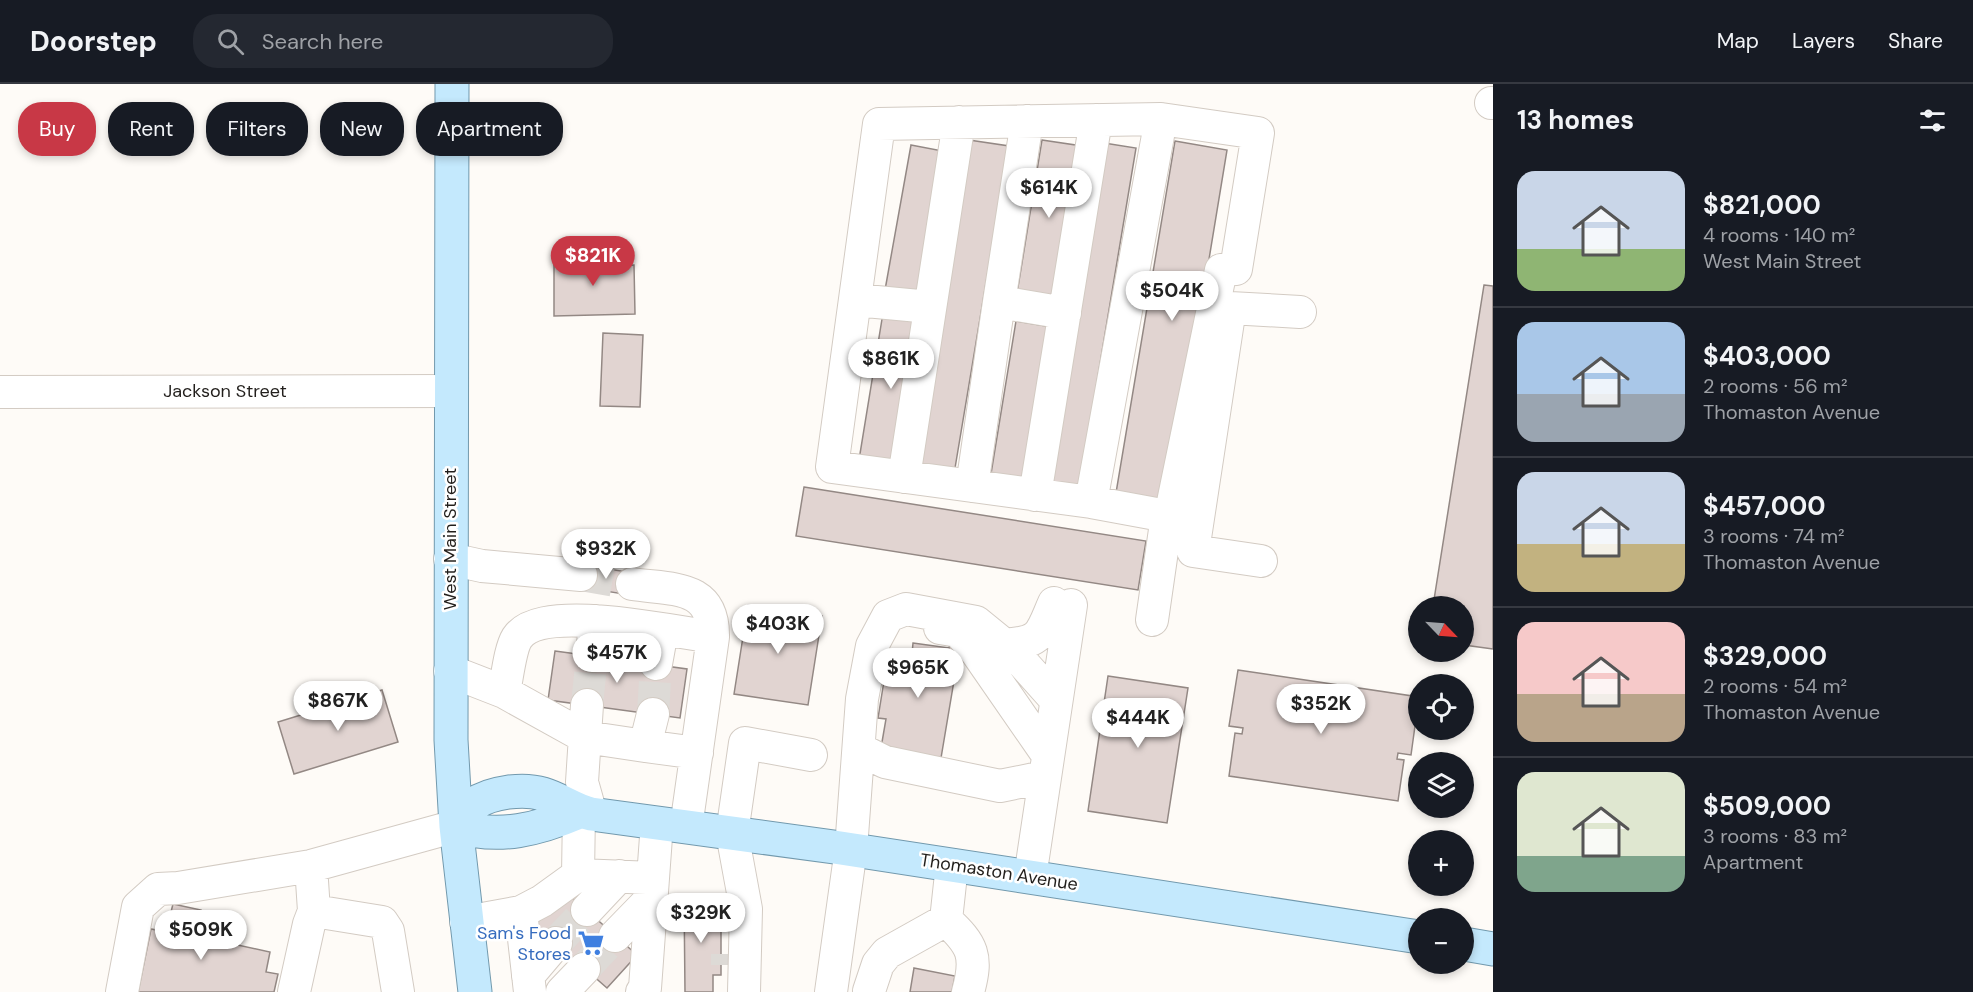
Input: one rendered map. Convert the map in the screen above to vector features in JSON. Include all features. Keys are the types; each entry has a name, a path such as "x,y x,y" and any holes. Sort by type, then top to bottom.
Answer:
{"main road":[{"name":"West Main Street","path":"452,86 450,672 456,826 475,992"},
{"name":"Thomaston Avenue","path":"456,826 476,803 513,792 545,794 585,813 851,849 1408,936"},
{"path":"1474,946 1493,949"}],"street":[{"path":"1091,502 1161,119"},
{"path":"1152,620 1167,516 1171,512 1221,270 1236,268 1258,133 1161,119 879,124 832,467 1091,502 1167,516"},
{"path":"1035,495 1096,120"},
{"path":"972,486 1027,121"},
{"path":"904,477 959,122"},
{"path":"855,300 930,307"},
{"path":"999,302 1065,313"},
{"path":"1261,561 1193,551 1230,308 1300,312"},
{"name":"Jackson Street","path":"0,392 450,391"},
{"path":"450,559 482,566 581,575"},
{"path":"618,992 644,977 652,888 696,753 713,637 713,619 703,599 690,593 632,584"},
{"path":"989,647 1029,643 1042,631 1063,604 1056,700 1030,877"},
{"path":"946,920 887,953 878,964 870,992 831,988 851,849 862,699 872,646 888,616 906,609 976,622 1046,765"},
{"path":"504,692 516,639 529,627 551,620 596,621 713,637"},
{"path":"592,656 596,621"},
{"path":"656,664 662,631"},
{"path":"989,647 1056,700"},
{"path":"450,672 504,692 585,737 696,753"},
{"path":"578,875 585,813 582,782 587,705"},
{"path":"645,746 653,714"},
{"path":"860,741 885,762 1000,786 1046,765"},
{"path":"744,992 746,917 732,833 745,743 811,755"},
{"path":"122,992 138,906 158,889 311,866 456,826"},
{"path":"946,920 952,865"},
{"path":"294,992 314,911 311,866"},
{"path":"466,922 521,912 542,901 578,875 619,876 652,888"},
{"path":"587,910 619,876"},
{"path":"615,936 652,888"},
{"path":"314,911 382,922 388,931 398,992"},
{"path":"521,912 529,984"},
{"path":"726,970 730,940 746,917"},
{"path":"946,920 970,945 974,958 968,992"},
{"path":"529,984 556,943"},
{"path":"562,992 584,969"}],"building":[{"path":"969,140 1009,146 954,474 913,467"},
{"path":"1042,140 1082,146 1057,299 1017,293"},
{"path":"1175,141 1227,150 1169,502 1116,493"},
{"path":"1104,143 1136,148 1078,496 1045,490"},
{"path":"911,145 948,152 924,297 885,290"},
{"path":"606,256 606,266 634,265 635,314 554,316 554,258"},
{"path":"1484,285 1493,286 1493,649 1474,646 1474,596 1435,596"},
{"path":"883,313 923,319 898,467 859,460"},
{"path":"1016,321 1052,327 1026,486 990,480"},
{"path":"603,333 643,335 640,407 600,406"},
{"path":"804,487 1146,541 1138,590 796,536"},
{"path":"583,565 634,573 630,595 579,587"},
{"path":"748,605 822,616 808,705 734,694"},
{"path":"913,643 949,648 950,643 960,645 941,758 881,748 886,719 878,718 889,650 912,654"},
{"path":"555,651 687,669 680,718 548,700"},
{"path":"1238,670 1408,695 1408,740 1413,740 1411,752 1408,752 1408,755 1398,753 1397,759 1404,760 1398,801 1229,776 1235,733 1242,734 1243,728 1229,726"},
{"path":"1108,676 1188,688 1167,823 1088,811"},
{"path":"382,690 398,742 294,774 278,722"},
{"path":"565,891 637,955 607,988 535,925"},
{"path":"684,895 713,895 713,925 721,925 721,975 713,975 713,992 685,992"},
{"path":"173,904 201,910 196,936 270,952 266,972 278,974 274,992 138,992 151,929 166,932"},
{"path":"914,968 955,976 952,992 910,992"}],"tunnel":[{"path":"581,575 632,584"},
{"path":"587,705 592,656"},
{"path":"653,714 656,664"},
{"path":"556,943 587,910"},
{"path":"584,969 615,936"},
{"path":"727,954 727,965"}],"place":[{"name":"Sam's Food Stores","path":"591,943"}]}
